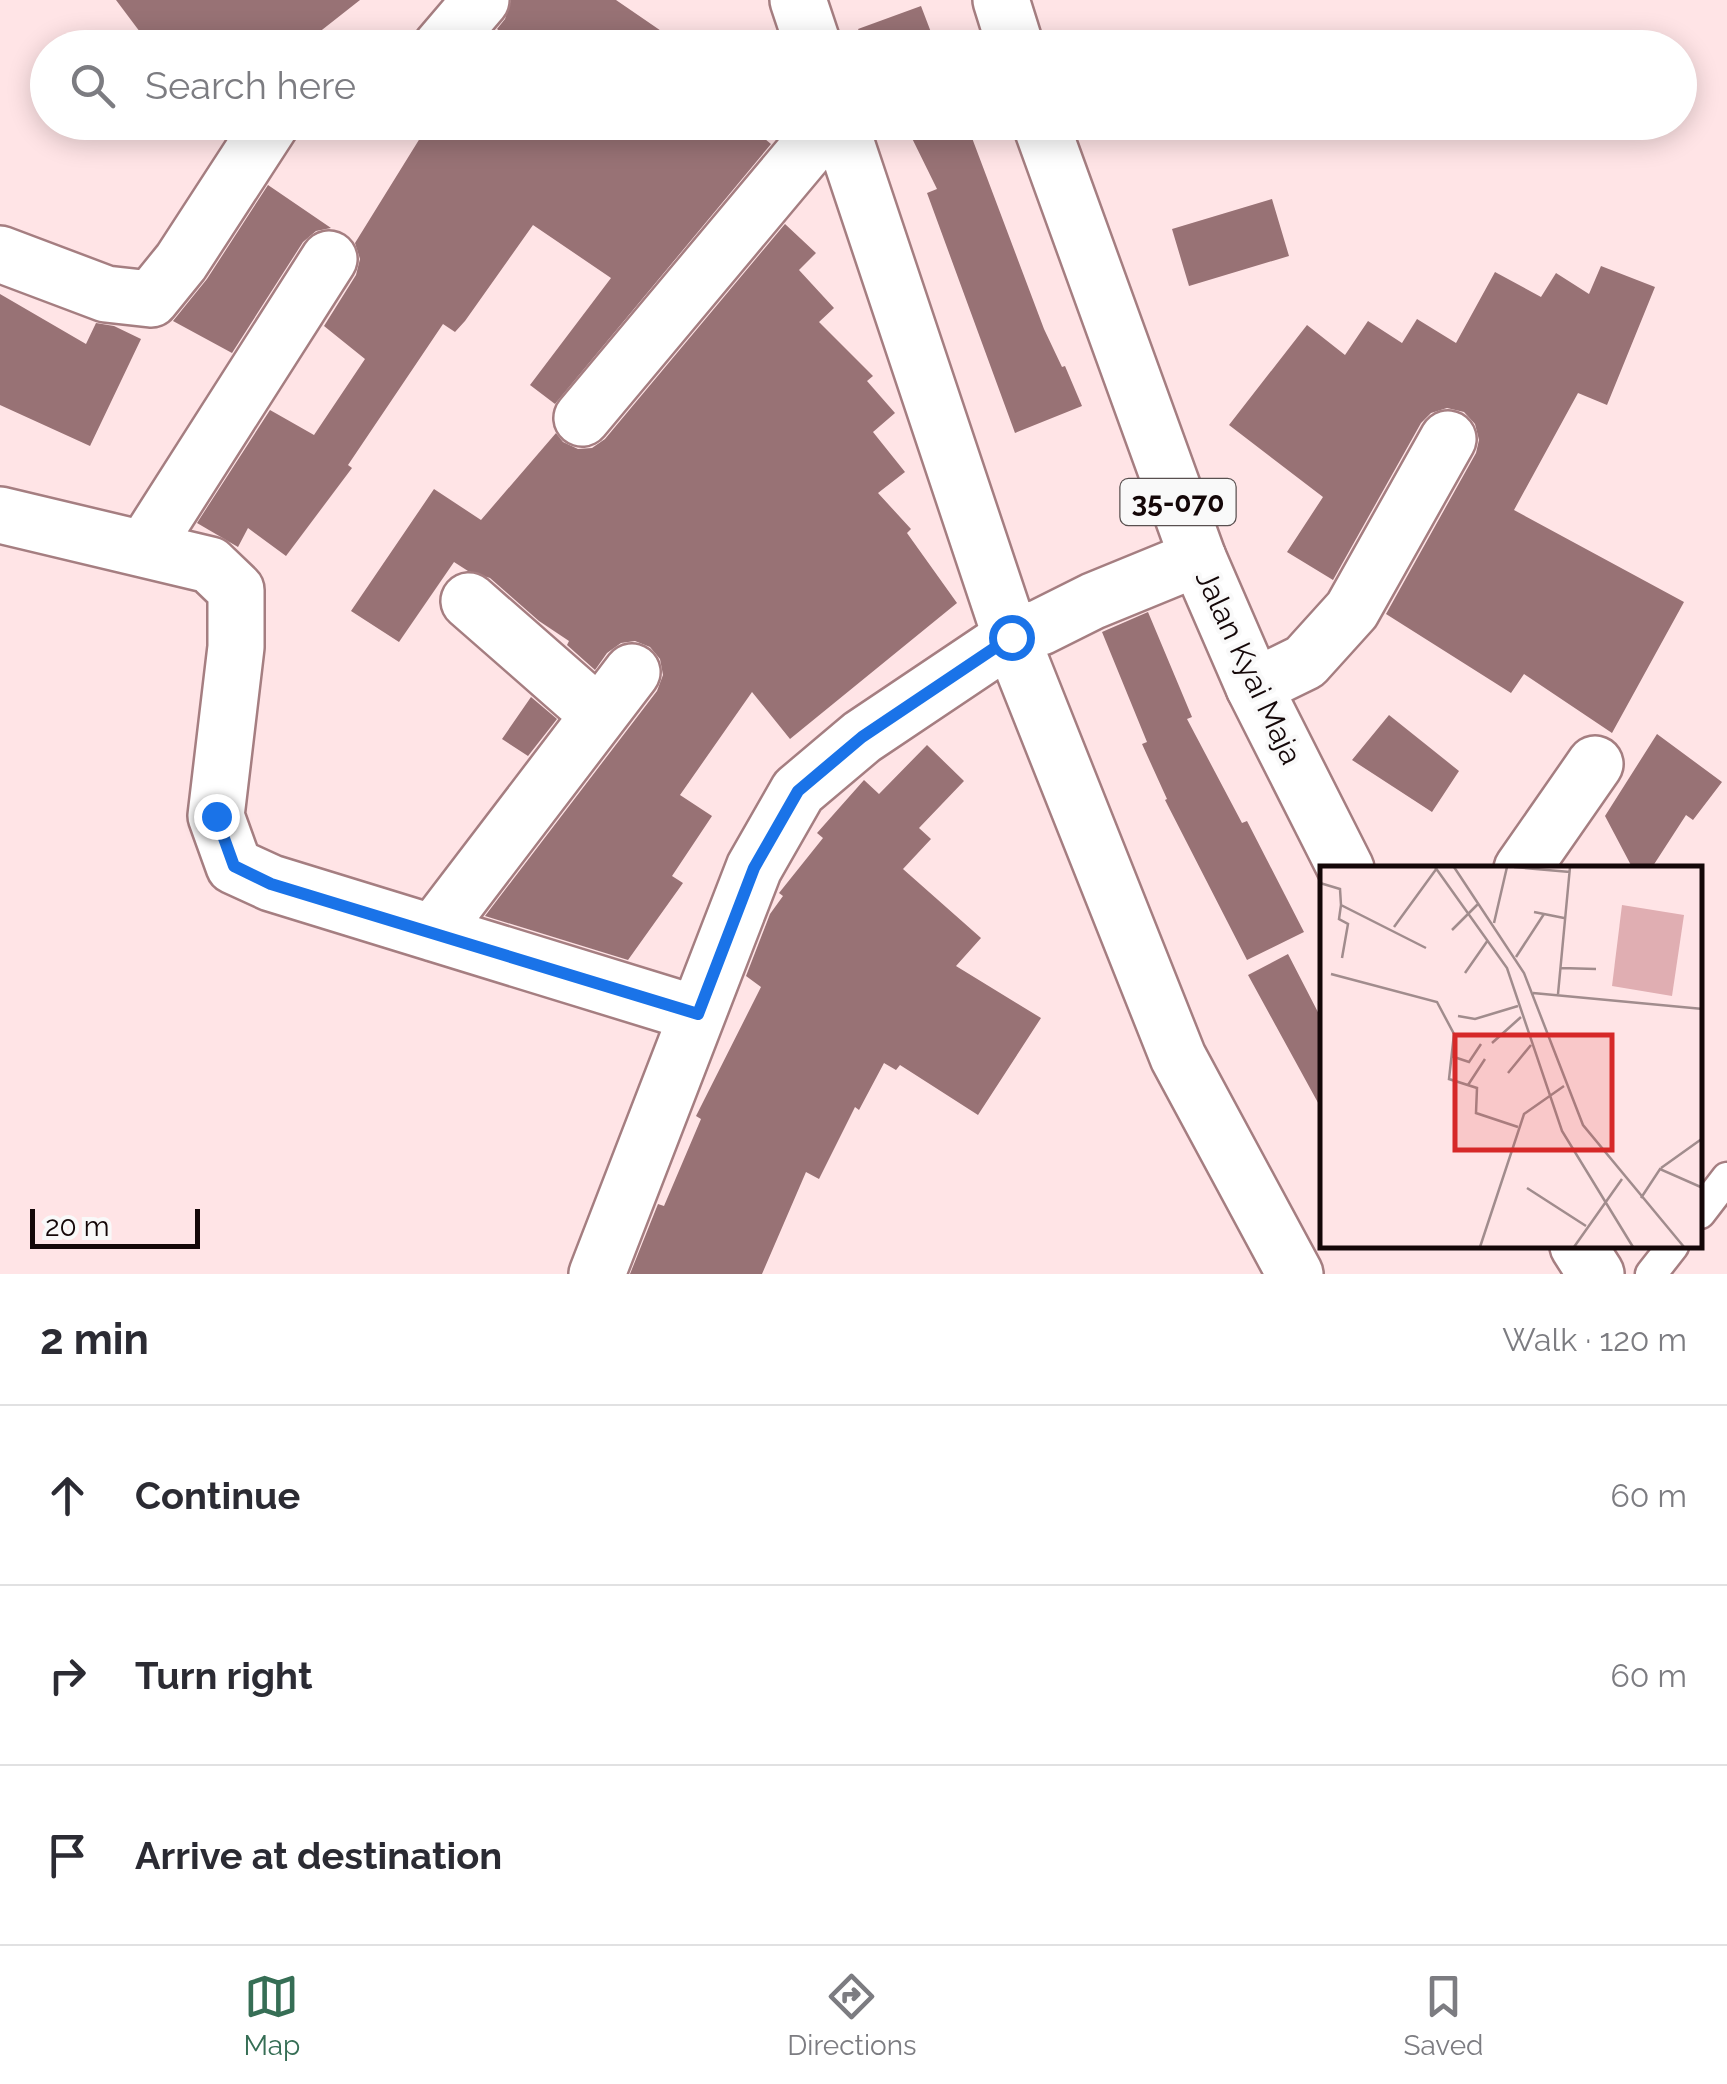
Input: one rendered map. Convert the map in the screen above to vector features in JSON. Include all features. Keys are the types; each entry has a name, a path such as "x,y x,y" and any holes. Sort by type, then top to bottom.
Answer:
{"street":[{"path":"455,30 481,0"},
{"path":"798,0 808,30"},
{"path":"1000,0 1010,30"},
{"path":"0,254 106,294 151,299 181,262 260,140"},
{"path":"582,418 815,140"},
{"path":"846,140 1178,1057 1295,1274"},
{"name":"Jalan Kyai Maja","path":"1047,140 1198,558 1254,687 1344,866"},
{"path":"144,549 329,259"},
{"path":"1254,687 1305,662 1352,610 1448,438"},
{"path":"0,515 210,565 236,590 236,647 216,816 234,866 271,884 698,1014"},
{"path":"597,1274 754,868 798,791 862,737 1026,632 1198,558"},
{"path":"469,601 598,715"},
{"path":"432,933 632,672"},
{"path":"1524,866 1595,764"},
{"path":"1580,1249 1596,1274"}],"lane":[{"path":"1702,1210 1727,1178"},
{"path":"1651,1274 1671,1249"}],"building":[{"path":"116,0 360,0 322,30 138,30"},
{"path":"511,0 616,0 660,30 498,30"},
{"path":"921,6 930,30 858,30"},
{"path":"419,140 766,140 771,144 555,404 530,385 611,278 533,225 455,332 443,324 348,465 352,468 286,556 248,528 238,547 197,523 270,410 314,435 365,359 324,326 356,275 360,259 355,243"},
{"path":"913,140 973,140 1044,329 1082,406 1015,433 927,193 937,189"},
{"path":"268,185 331,228 316,231 303,242 232,353 173,321 207,279"},
{"path":"1272,199 1289,256 1189,286 1172,229"},
{"path":"785,224 816,253 799,270 834,308 819,322 873,376 867,381 895,413 873,432 905,472 878,493 911,529 907,533 957,603 790,739 752,692 680,795 712,816 672,876 683,883 628,960 485,916 657,691 663,675 660,659 650,647 635,641 621,643 607,653 595,670 567,645 569,641 539,621 490,578 454,562 399,642 351,611 434,489 481,520 556,433 563,442 578,449 592,448 605,439"},
{"path":"1601,266 1655,287 1607,405 1578,393 1514,510 1684,602 1612,733 1524,674 1511,693 1386,614 1476,453 1479,440 1475,424 1464,412 1447,408 1431,413 1421,423 1333,580 1287,552 1323,497 1229,425 1307,325 1345,355 1368,321 1402,343 1417,319 1456,343 1495,272 1541,297 1556,273 1589,294"},
{"path":"0,294 86,344 96,323 114,326 141,339 90,446 0,405"},
{"path":"1148,612 1192,717 1187,719 1242,823 1247,821 1304,932 1247,960 1165,800 1142,744 1147,742 1102,632"},
{"path":"531,697 557,719 528,756 502,739"},
{"path":"1389,715 1459,771 1432,812 1352,760"},
{"path":"1657,734 1722,782 1693,820 1686,815 1653,866 1631,866 1605,816"},
{"path":"927,745 964,781 919,828 931,839 903,869 981,938 956,966 1041,1018 978,1115 900,1065 896,1070 884,1063 859,1110 855,1107 819,1179 806,1172 762,1274 630,1274 658,1204 664,1206 701,1119 696,1116 761,987 746,976 770,914 783,896 779,893 823,838 817,833 864,780 879,794"},
{"path":"1288,954 1320,1016 1320,1106 1248,975"}],"route":[{"path":"216,816 234,866 271,884 698,1014 754,868 798,791 862,737 1011,637"}]}
